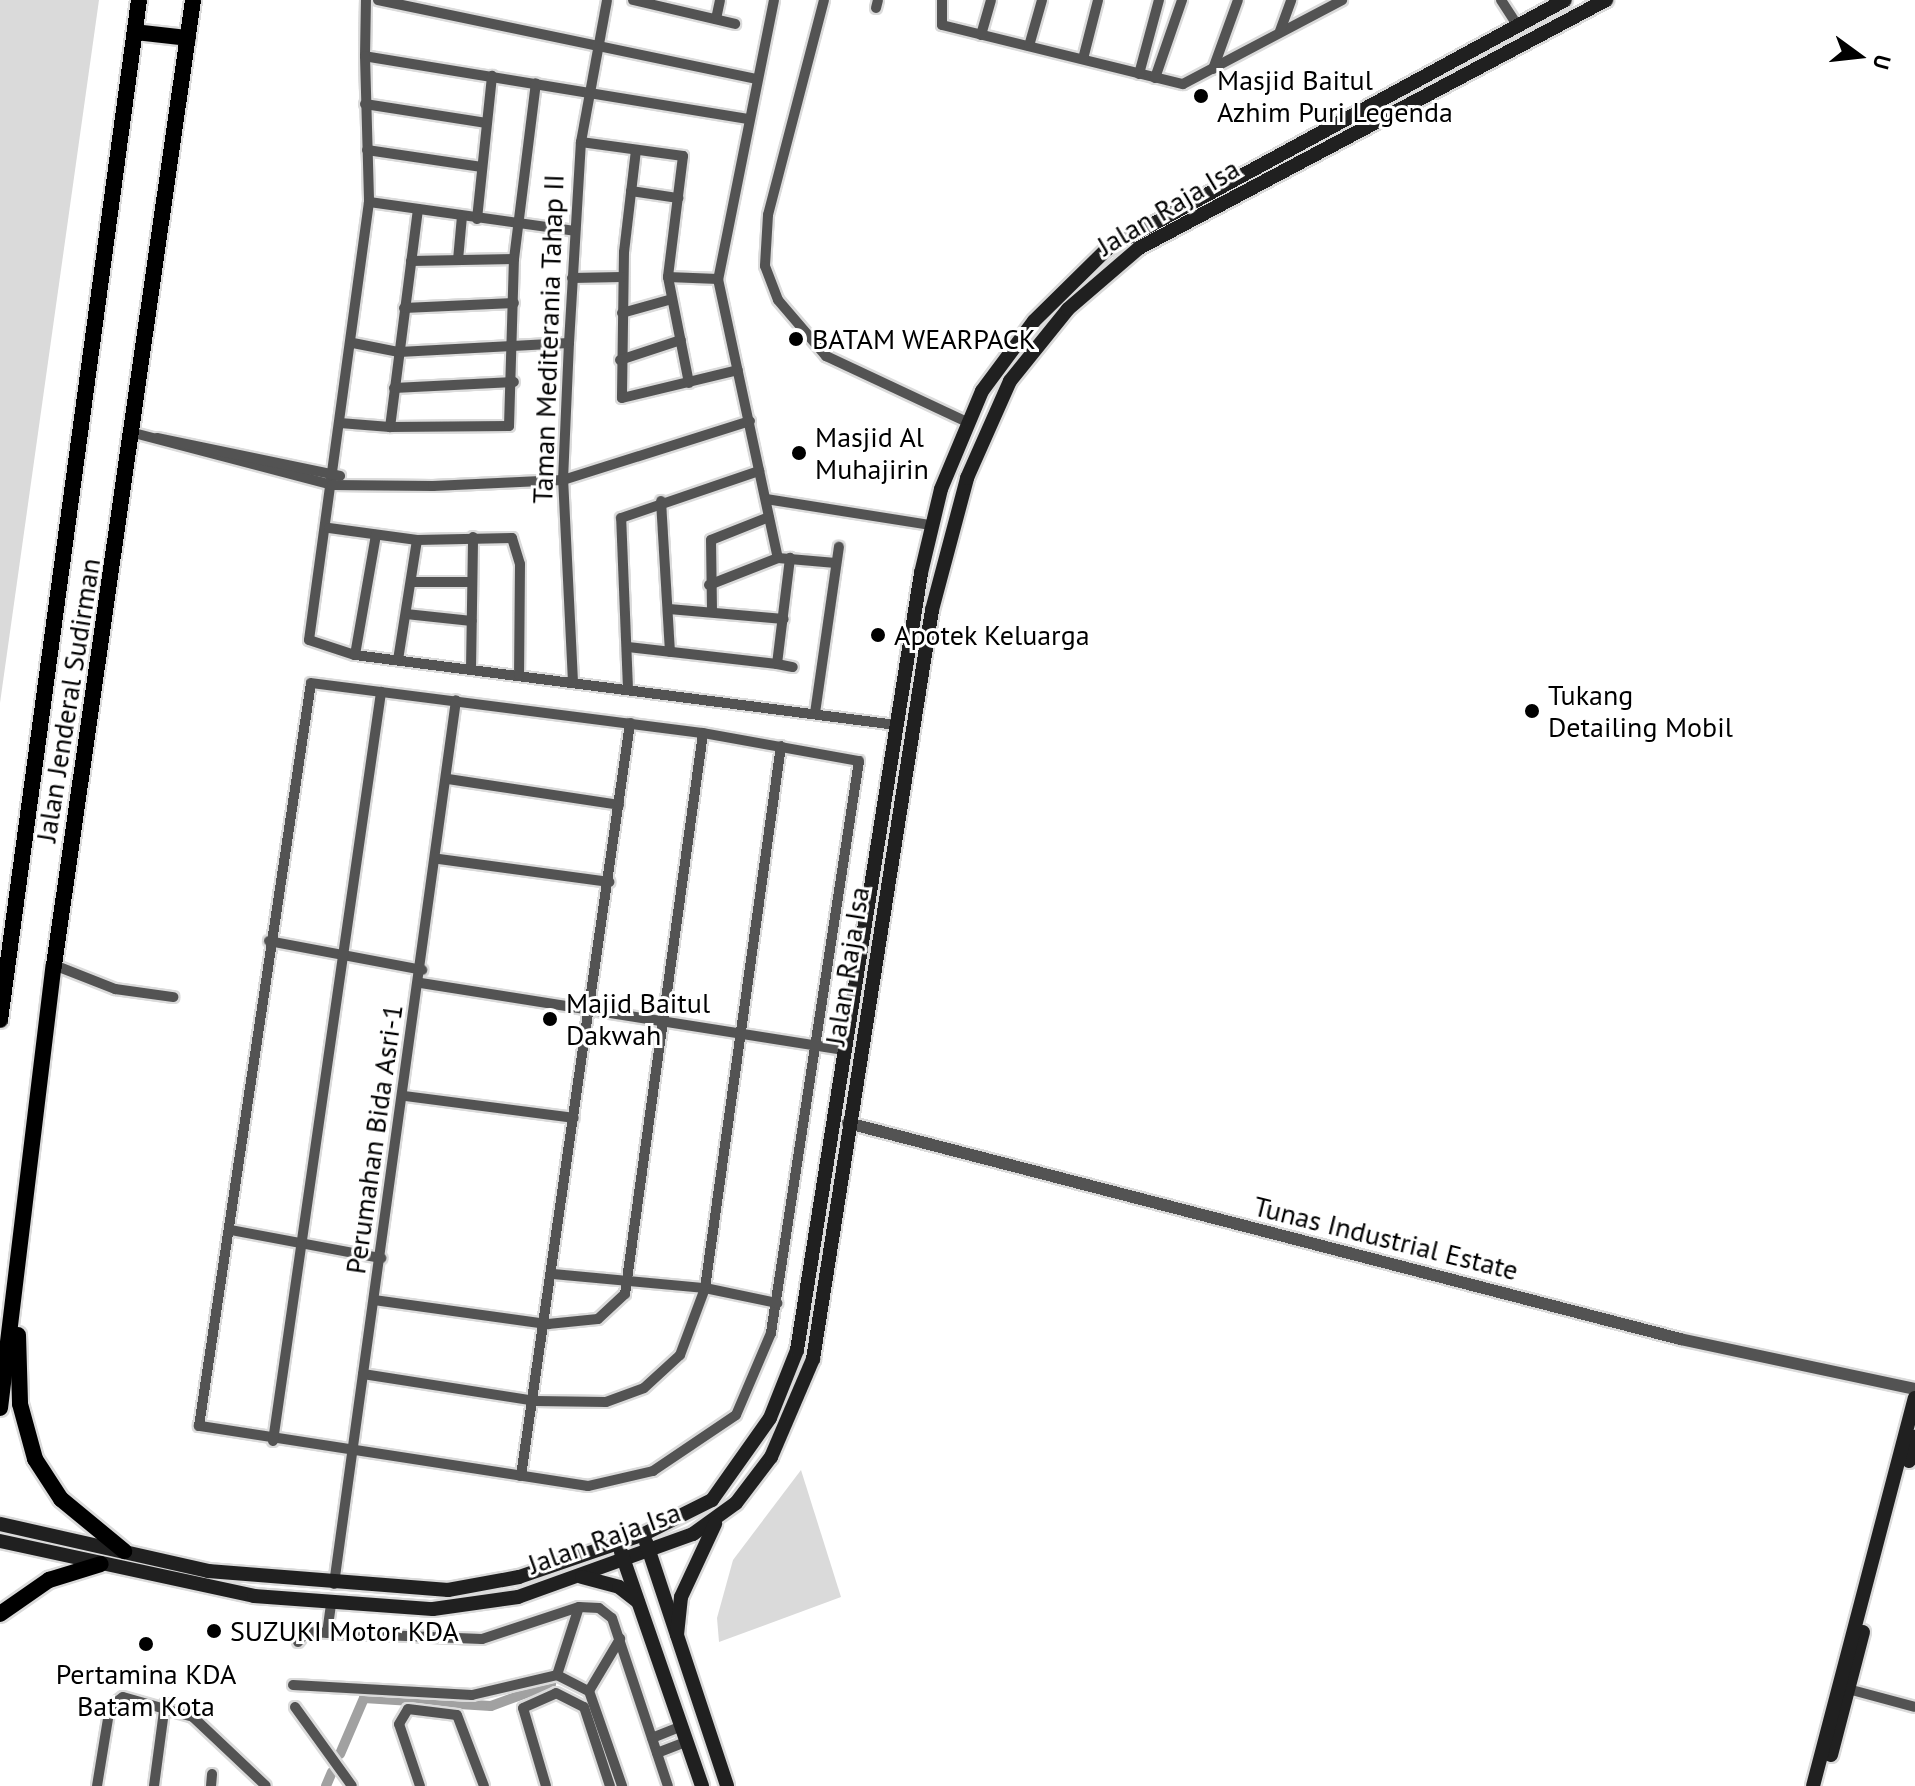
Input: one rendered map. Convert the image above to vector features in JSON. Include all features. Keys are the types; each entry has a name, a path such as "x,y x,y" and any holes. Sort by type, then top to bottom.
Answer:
{"highway":[{"name":"Jalan Jenderal Sudirman","path":"0,1020 139,0"},
{"name":"Jalan Jenderal Sudirman","path":"0,1408 54,965 134,433 193,0"},
{"path":"135,32 188,38"},
{"path":"18,1277 20,1404 35,1459 61,1499 124,1551"},
{"path":"0,1614 49,1580 101,1564"}],"main road":[{"name":"Jalan Raja Isa","path":"0,1524 208,1571 334,1584 448,1590 490,1584 644,1534 712,1500 781,1396 804,1314 896,725 931,525 967,422 1034,321 1107,249 1565,0"},
{"name":"Jalan Raja Isa","path":"0,1541 205,1588 331,1605 460,1608 623,1560 720,1517 771,1457 810,1368 848,1123 947,540 987,427 1047,333 1112,269 1166,232 1606,0"},
{"path":"1034,321 1047,333"},
{"path":"833,1120 848,1123"},
{"path":"1813,1786 1915,1398"},
{"path":"1823,1786 1915,1437"},
{"path":"676,1644 692,1566 720,1517"},
{"path":"644,1534 676,1644 727,1786"},
{"path":"617,1543 702,1786"},
{"path":"577,1576 619,1587 638,1602"}],"street":[{"path":"366,0 365,104 369,202 329,528 309,640 355,655 896,725"},
{"path":"378,0 756,79"},
{"name":"Taman Mediterania Tahap II","path":"573,682 563,480 572,278 581,142 588,89 607,0"},
{"path":"633,0 735,24"},
{"path":"716,19 720,0"},
{"path":"774,0 718,279 778,558"},
{"path":"824,0 768,215 765,266 778,300 826,356 967,422"},
{"path":"942,0 939,23 1183,84 1342,0"},
{"path":"981,35 991,0"},
{"path":"1029,46 1042,0"},
{"path":"1083,59 1098,0"},
{"path":"1139,74 1159,0"},
{"path":"1155,78 1182,0"},
{"path":"1213,69 1238,0"},
{"path":"1280,31 1291,0"},
{"path":"1501,0 1517,25"},
{"path":"365,56 588,89 748,119"},
{"path":"477,219 492,76"},
{"path":"340,423 390,427 504,428 513,420 514,259 536,83"},
{"path":"365,104 487,123"},
{"path":"581,142 683,156 668,277 689,383"},
{"path":"367,150 482,167"},
{"path":"636,150 622,277 619,393 629,402 738,370"},
{"path":"631,191 678,198"},
{"path":"369,202 575,231"},
{"path":"390,427 418,209"},
{"path":"458,260 462,216"},
{"path":"411,261 514,259"},
{"path":"572,278 622,277"},
{"path":"668,277 718,279"},
{"path":"622,313 672,299"},
{"path":"404,308 514,303"},
{"path":"620,360 681,340"},
{"path":"353,343 399,352 569,343"},
{"path":"394,388 514,382"},
{"path":"163,439 332,485 349,481 433,486 563,480 750,421"},
{"path":"134,433 294,464 334,473 349,481"},
{"path":"291,476 294,464"},
{"path":"628,689 620,520 661,501 759,471"},
{"path":"766,499 931,525"},
{"path":"661,501 670,652"},
{"path":"712,611 709,585 712,538 769,517"},
{"path":"329,528 417,540 506,535 517,543 519,675"},
{"path":"355,655 376,535"},
{"path":"471,669 473,537"},
{"path":"398,660 417,540"},
{"path":"815,713 839,547"},
{"path":"709,585 778,558 836,563"},
{"path":"777,664 790,558"},
{"path":"411,582 472,582"},
{"path":"669,609 784,619"},
{"path":"406,614 472,621"},
{"path":"628,647 793,667"},
{"path":"315,681 456,700 703,733 860,763 777,1303 747,1398 684,1456 600,1486 273,1441 199,1426 231,1230 269,941 308,690 315,681"},
{"path":"273,1441 304,1245 381,692"},
{"name":"Perumahan Bida Asri-1","path":"334,1584 439,859 456,700"},
{"path":"521,1476 548,1324 630,723"},
{"path":"374,1300 548,1324 598,1319 630,1283 703,733"},
{"path":"363,1374 535,1401 606,1402 644,1388 680,1355 705,1288 781,746"},
{"path":"448,779 619,805"},
{"path":"439,859 609,882"},
{"path":"269,941 422,970"},
{"path":"54,965 115,989 173,997"},
{"path":"421,983 844,1050"},
{"path":"405,1096 574,1118"},
{"name":"Tunas Industrial Estate","path":"848,1123 1680,1339 1915,1389"},
{"path":"231,1230 381,1258"},
{"path":"553,1274 705,1288 777,1303"},
{"path":"327,1633 331,1605"},
{"path":"557,1675 579,1607"},
{"path":"298,1642 304,1633 482,1639 579,1607 606,1612 620,1639 668,1786"},
{"path":"589,1691 620,1639"},
{"path":"293,1685 472,1695 557,1675 589,1691 622,1786"},
{"path":"1848,1689 1915,1707"},
{"path":"546,1786 525,1704 556,1693 580,1701 610,1786"},
{"path":"97,1786 110,1707 123,1697 165,1704 228,1743 264,1782"},
{"path":"154,1786 165,1704"},
{"path":"295,1707 352,1786"},
{"path":"420,1786 399,1719 408,1709 445,1709 462,1722 484,1786"},
{"path":"652,1738 682,1726"},
{"path":"657,1753 688,1741"},
{"path":"211,1786 212,1774"}],"shaded area":[{"path":"0,0 99,0 0,703"},
{"path":"801,1470 841,1597 719,1642 717,1618 733,1560"}],"waterway":[{"path":"340,1754 364,1698 491,1706 551,1684"},
{"path":"326,1786 332,1772"}],"place":[{"name":"Masjid Baitul Azhim Puri Legenda","path":"1201,96"},
{"name":"BATAM WEARPACK","path":"796,339"},
{"name":"Masjid Al Muhajirin","path":"799,453"},
{"name":"Apotek Keluarga","path":"878,635"},
{"name":"Tukang Detailing Mobil","path":"1532,711"},
{"name":"Majid Baitul Dakwah","path":"550,1019"},
{"name":"SUZUKI Motor KDA","path":"214,1631"},
{"name":"Pertamina KDA Batam Kota","path":"146,1644"}]}
